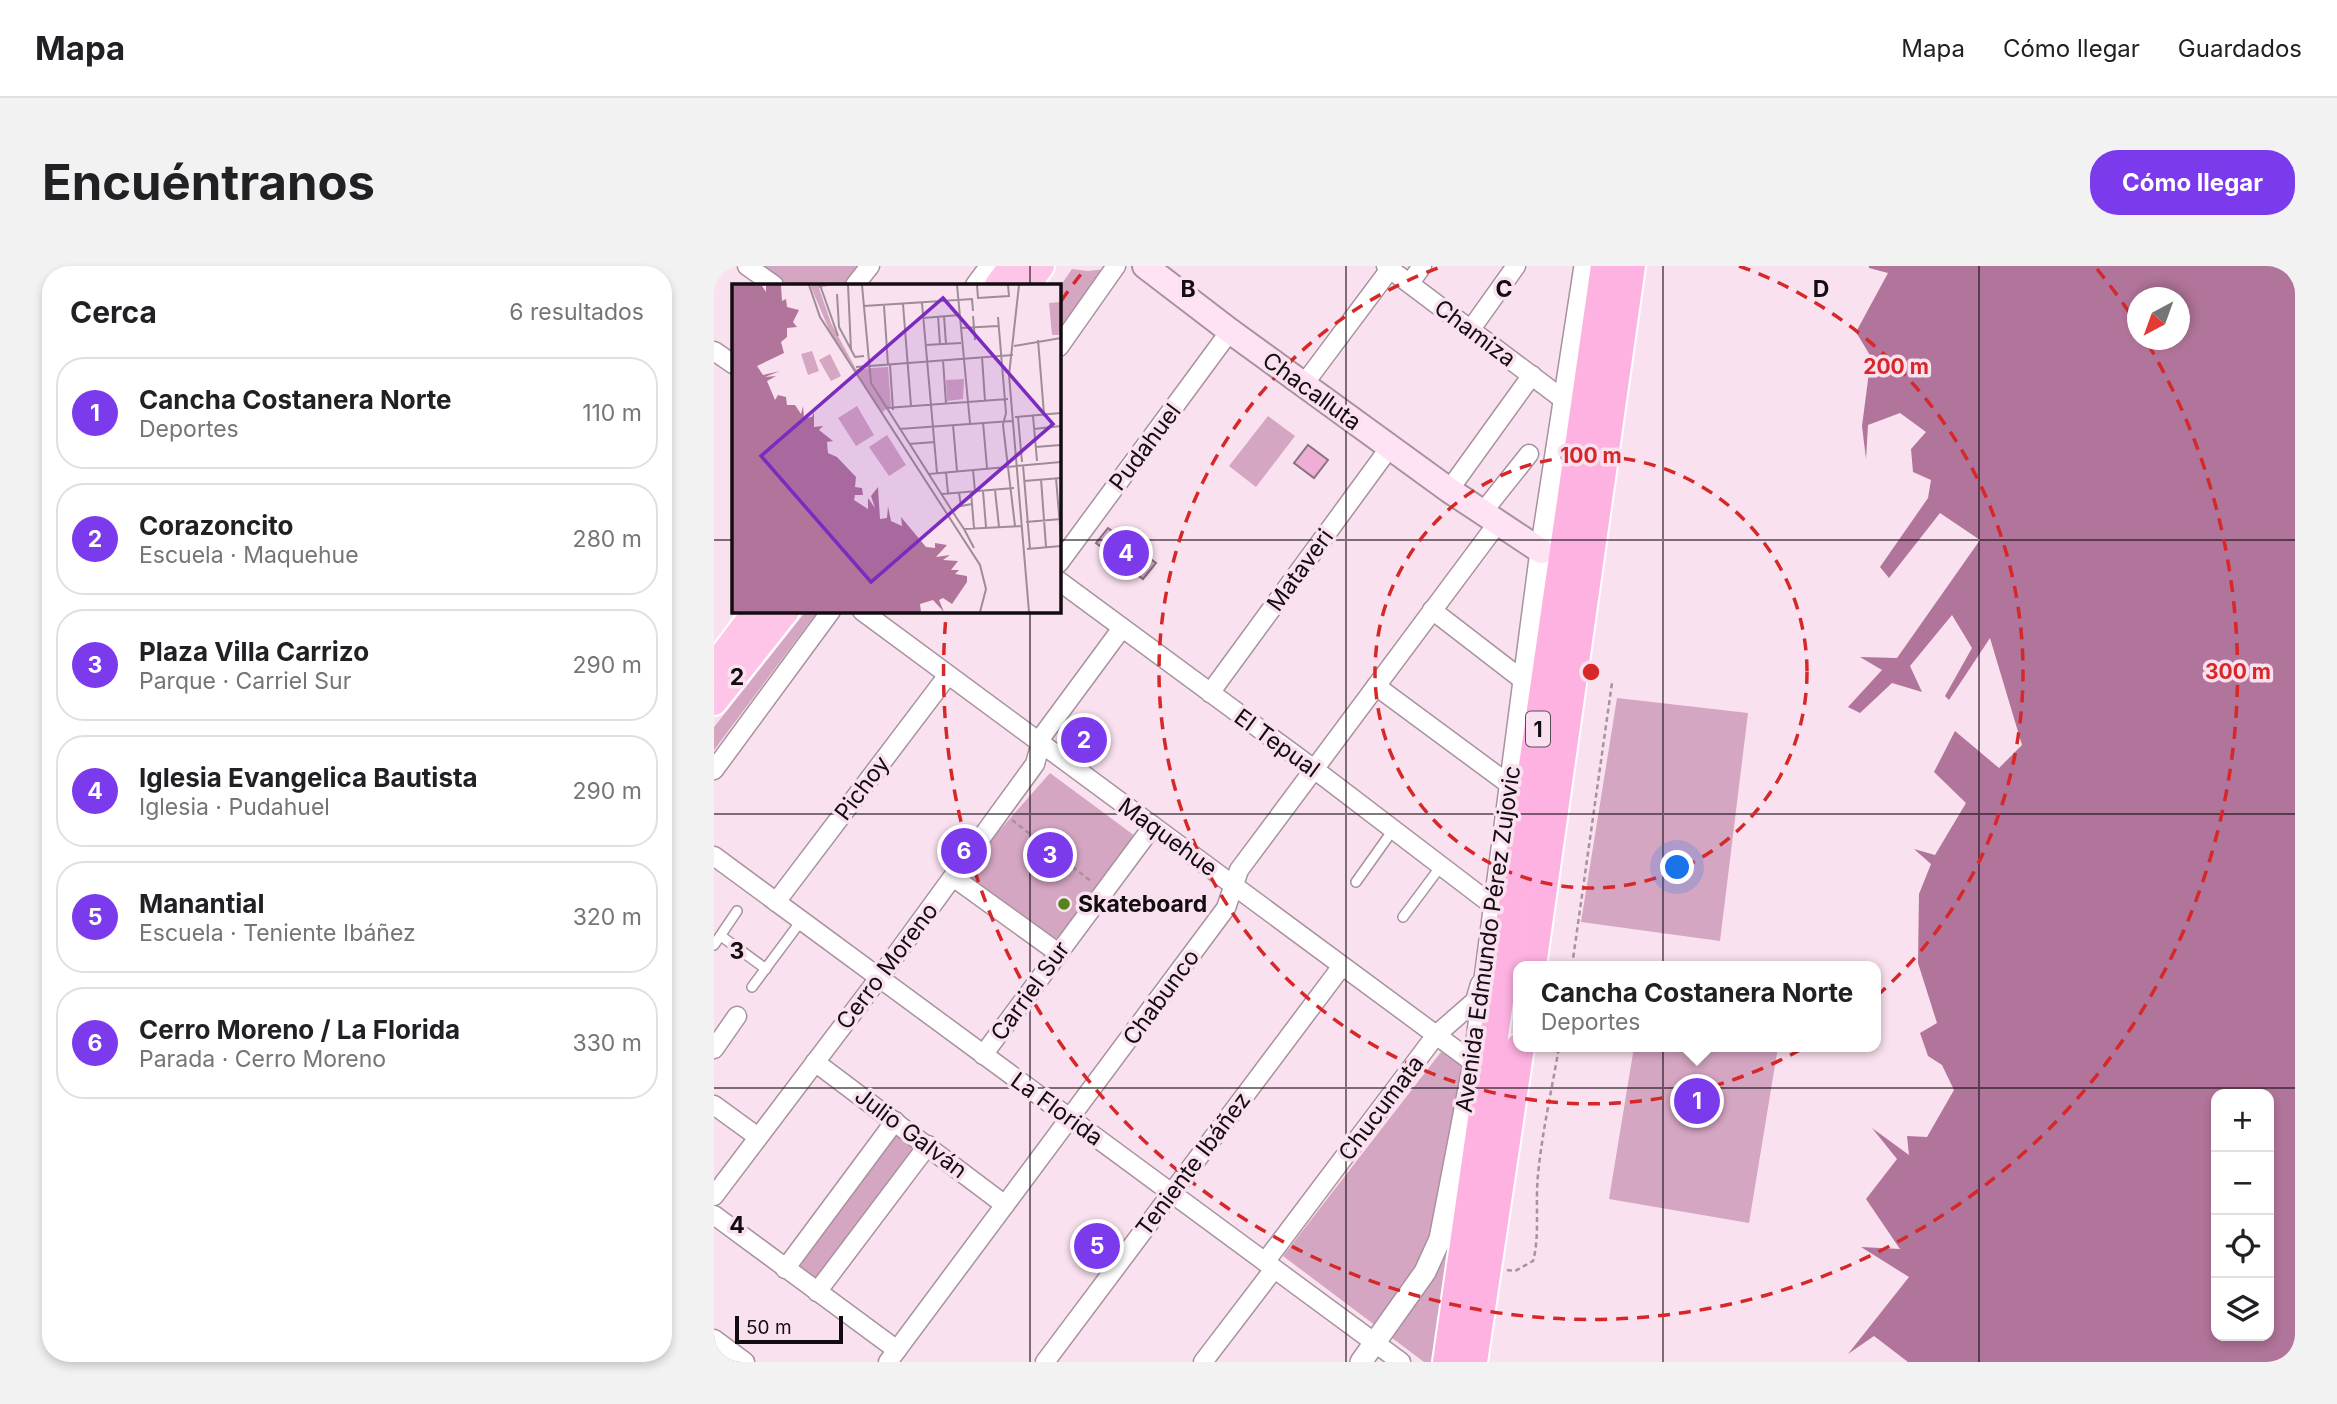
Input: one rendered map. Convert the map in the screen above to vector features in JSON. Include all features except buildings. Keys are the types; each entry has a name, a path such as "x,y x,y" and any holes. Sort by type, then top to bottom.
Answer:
{"highway":[{"name":"Avenida Edmundo Pérez Zujovic","path":"1447,1362 1605,266"},
{"name":"Avenida Edmundo Pérez Zujovic","path":"1533,961 1631,266"},
{"name":"Avenida Edmundo Pérez Zujovic","path":"1473,1362 1519,1052"},
{"path":"1427,1362 1435,1357 1452,1331"}],"main road":[{"path":"999,284 1012,266"},
{"path":"1028,284 1041,266"},
{"name":"Chacalluta","path":"1145,266 1489,519 1541,551"},
{"path":"714,667 755,612"},
{"path":"714,702 785,612"}],"street":[{"path":"747,266 773,284"},
{"path":"856,284 870,266"},
{"path":"976,284 989,266"},
{"path":"1060,346 1116,266"},
{"path":"1410,283 1422,266"},
{"path":"1471,329 1516,266"},
{"name":"Avenida Edmundo Pérez Zujovic","path":"1361,1362 1425,1272 1436,1251 1474,1063 1541,551 1585,266"},
{"path":"1304,384 1388,267"},
{"name":"Chamiza","path":"1388,267 1564,400"},
{"name":"Pudahuel","path":"1060,562 1230,331"},
{"path":"715,353 732,363"},
{"path":"1449,490 1532,375"},
{"name":"Mataveri","path":"1210,693 1390,447"},
{"path":"1489,519 1530,454"},
{"name":"Chabunco","path":"893,1356 1226,908 1239,870 1432,610 1489,519"},
{"name":"El Tepual","path":"1060,582 1314,769 1495,907"},
{"path":"1432,610 1524,681"},
{"path":"714,770 830,612"},
{"name":"Maquehue","path":"863,612 1474,1063"},
{"name":"Cerro Moreno","path":"714,1196 1002,810 1035,764 1043,735 1122,628"},
{"name":"Pichoy","path":"776,902 948,675"},
{"path":"1376,686 1510,785"},
{"name":"Carriel Sur","path":"983,1055 1153,826"},
{"name":"La Florida","path":"714,856 1401,1362"},
{"path":"953,877 1057,952"},
{"name":"Chucumata","path":"1203,1362 1436,1035 1475,1001 1489,953"},
{"name":"Teniente Ibáñez","path":"1045,1362 1342,966"},
{"path":"716,1041 737,1016"},
{"name":"Julio Galván","path":"815,1062 1005,1205"},
{"path":"714,1105 758,1137"},
{"path":"785,1269 895,1121"},
{"path":"817,1292 928,1145"},
{"path":"714,1215 817,1292 893,1356"},
{"path":"714,1339 745,1362"}],"lane":[{"path":"1356,881 1393,830"},
{"path":"1403,917 1441,866"},
{"path":"714,945 737,911"},
{"path":"752,987 801,921"},
{"path":"721,936 766,969"}],"path":[{"path":"1573,961 1612,683"},
{"path":"1002,810 1104,891"},
{"path":"1488,1265 1515,1271 1533,1262 1538,1246 1535,1221 1538,1174 1558,1052"}],"shaded area":[{"path":"761,266 861,266 848,284 787,284"},
{"path":"1869,266 2295,266 2295,1362 1908,1362 1874,1336 1848,1354 1909,1277 1861,1247 1900,1249 1866,1199 1897,1159 1872,1128 1909,1155 1907,1136 1927,1137 1954,1090 1942,1065 1928,1056 1920,1033 1937,1023 1918,963 1919,894 1931,864 1914,849 1935,855 1966,803 1934,772 1955,731 1999,768 2022,745 1990,638 1949,700 1945,696 1972,648 1952,615 1910,666 1922,692 1892,683 1860,713 1848,707 1882,670 1860,657 1897,658 1980,540 1940,513 1889,578 1880,567 1928,498 1931,480 1913,472 1911,449 1926,432 1900,413 1868,425 1866,459 1862,426 1871,357 1856,332 1888,273"},
{"path":"1072,269 1107,269 1060,336 1060,287"},
{"path":"1268,416 1295,436 1256,487 1229,466"},
{"path":"805,612 817,612 714,750 714,727"},
{"path":"1617,698 1748,713 1720,941 1581,922"},
{"path":"1050,773 1135,836 1055,945 961,874"},
{"path":"1441,1052 1465,1066 1465,1362 1424,1362 1283,1256"},
{"path":"1633,1052 1777,1052 1749,1223 1609,1199"},
{"path":"897,1129 921,1146 818,1284 793,1266"}],"place":[{"name":"Iglesia Evangelica Bautista","path":"1126,553"},
{"name":"Corazoncito","path":"1084,740"},
{"name":"Cerro Moreno / La Florida","path":"964,851"},
{"name":"Plaza Villa Carrizo","path":"1050,855"},
{"name":"Skateboard","path":"1064,904"},
{"name":"Cancha Costanera Norte","path":"1697,1101"},
{"name":"Manantial","path":"1097,1246"}]}
